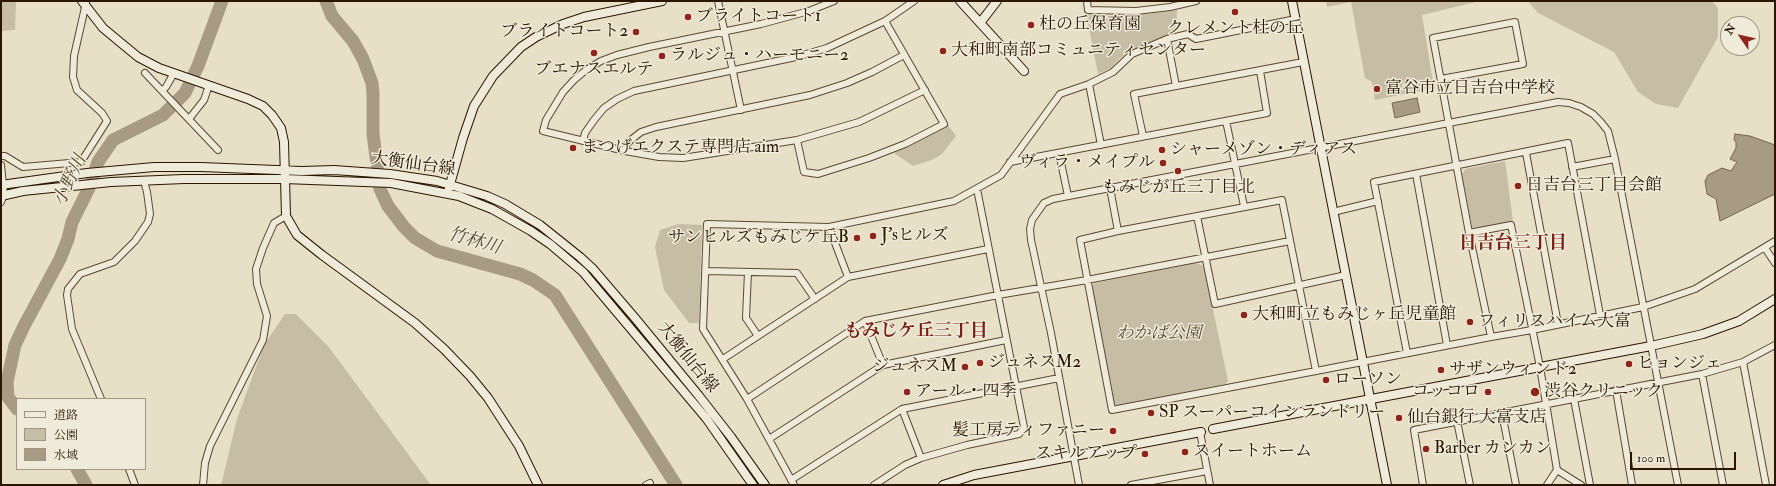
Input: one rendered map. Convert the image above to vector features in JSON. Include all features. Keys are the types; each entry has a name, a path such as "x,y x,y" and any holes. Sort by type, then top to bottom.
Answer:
{"street":[{"path":"448,193 463,138 474,106 493,76 517,51 536,37 563,24 584,17 662,1"},
{"path":"718,1 741,110"},
{"path":"834,1 809,11 761,24 617,55 586,70 574,80 563,92 546,120 543,131 625,151 658,157 683,158 797,140 859,122 925,90"},
{"path":"583,140 594,120 604,108 617,99 634,91 733,72 827,48 885,21 914,1"},
{"path":"960,1 1024,72"},
{"path":"980,23 997,1"},
{"path":"1087,1 1088,10 1136,10 1170,7 1196,1"},
{"path":"1292,1 1387,485"},
{"path":"84,3 102,28 138,57 159,68 248,99 263,106 281,128 284,142 286,216 297,235 322,255 416,323 444,349 470,376 488,398 519,446 538,485"},
{"path":"1,156 5,156 23,167 82,162 107,121 102,113 77,90 73,77 74,56 84,3"},
{"path":"1059,378 902,409 793,483 747,399 703,329 708,224 829,227 954,201 1001,175 1060,94 1089,84 1113,72 1132,54 1167,38 1188,34 1196,40 1296,19"},
{"path":"797,140 804,172 818,174 905,144 944,124 885,21"},
{"path":"1440,79 1523,64 1515,22 1433,38 1440,79 1491,336"},
{"path":"1167,38 1176,86"},
{"path":"625,151 626,145 641,132 656,127 810,95 847,83 904,55"},
{"path":"1143,136 1134,94 1303,62"},
{"path":"1010,162 1267,113 1260,71"},
{"path":"144,72 218,150"},
{"path":"162,91 177,74"},
{"path":"187,117 204,100 206,84"},
{"path":"1089,84 1101,145"},
{"path":"1079,485 1042,288 1031,240 1030,229 1032,220 1044,203 1053,199 1068,196 1558,102 1569,103 1581,107 1600,121 1608,132 1615,159 1678,485"},
{"path":"1226,121 1244,206"},
{"path":"1407,353 1374,182 1526,153 1568,143 1600,315"},
{"path":"1060,153 1068,196"},
{"path":"1526,153 1558,324"},
{"path":"1572,167 1615,159"},
{"path":"1,165 2,198"},
{"name":"大衡仙台線","path":"2,185 87,173 154,167 334,170 421,178 451,184 487,196 522,214 557,238 580,257 635,318 699,396 731,437 765,485"},
{"path":"1416,174 1447,345"},
{"name":"大衡仙台線","path":"2,198 23,190 111,182 284,179 391,183 448,193 492,209 550,244 583,272 706,418 753,485"},
{"path":"101,398 72,329 67,295 68,289 80,274 114,262 139,235 148,222 150,214 144,181"},
{"path":"1110,188 1118,230"},
{"path":"874,485 905,465 921,458 967,445 1019,434 1024,427 977,189"},
{"path":"1316,371 1282,200 1118,230 1080,240 1112,410 1316,371 1491,336 1532,330 1643,307 1695,288 1775,241"},
{"path":"1333,212 1378,202"},
{"path":"203,485 205,463 210,446 263,340 267,316 257,284 256,269 274,223 286,216"},
{"path":"1197,216 1214,304 1346,275"},
{"path":"1470,233 1511,225 1540,367 1557,470 1547,485"},
{"path":"829,227 848,277"},
{"path":"747,399 865,321 1290,241"},
{"path":"1765,248 1775,263"},
{"path":"723,359 848,277 988,249"},
{"path":"706,271 797,273 815,299"},
{"path":"748,272 746,318 758,336"},
{"path":"1214,429 1651,346 1721,328 1758,310 1775,299"},
{"path":"865,321 883,365"},
{"path":"769,439 883,365 1006,340"},
{"path":"1423,485 1414,430 1546,403 1702,374 1742,362 1775,345"},
{"path":"1742,362 1766,485"},
{"path":"1702,374 1723,485"},
{"path":"1616,390 1632,485"},
{"path":"1574,399 1590,485"},
{"path":"902,409 921,458"},
{"path":"1502,413 1516,485"},
{"path":"1457,421 1470,485"},
{"path":"943,485 974,475 1201,432 1210,485"},
{"path":"129,470 135,485"},
{"path":"1557,470 1581,485"},
{"path":"1131,485 1207,471"},
{"path":"1167,478 1168,485"}],"green space":[{"path":"1,1 16,1 15,30 1,31"},
{"path":"1326,1 1480,1 1422,15 1434,88 1375,100 1372,82 1365,78 1351,2 1327,7"},
{"path":"1528,1 1712,1 1718,8 1718,37 1678,108 1656,104 1638,92 1614,52 1538,13"},
{"path":"1177,10 1176,32 1132,49 1119,59 1111,68 1098,74 1086,14 1118,16"},
{"path":"948,125 956,136 942,154 932,160 913,166 894,153"},
{"path":"1505,161 1513,221 1476,230 1472,227 1462,174 1465,169"},
{"path":"678,224 702,225 699,323 689,323 664,290 655,247 660,230"},
{"name":"わかば公園","path":"1196,263 1204,266 1228,381 1225,384 1117,406 1114,403 1092,287 1095,283"},
{"path":"285,314 296,314 328,346 431,485 221,485 237,419 264,345"}],"water":[{"path":"1417,98 1420,112 1395,118 1392,103"},
{"path":"1735,134 1750,136 1775,145 1775,194 1720,221 1716,199 1707,194 1705,181 1708,175 1722,168 1731,171 1737,162 1730,159 1736,148 1736,142 1734,140"}],"waterway":[{"name":"小野川","path":"16,408 8,397 7,382 15,345 60,259 68,239 72,222 89,188 98,162 113,140 163,115 185,93 198,66 222,1"},
{"name":"竹林川","path":"326,1 332,16 353,41 363,59 372,83 373,134 380,189 388,206 404,227 415,238 437,251 520,274 533,280 555,295 676,485"},
{"name":"小野川","path":"78,470 86,485"}],"place":[{"name":"クレメント杜の丘","path":"1235,12"},
{"name":"ブライトコート1","path":"688,17"},
{"name":"杜の丘保育園","path":"1031,25"},
{"name":"ブライトコート2","path":"636,32"},
{"name":"大和町南部コミュニティセンター","path":"943,51"},
{"name":"ブエナスエルテ","path":"594,53"},
{"name":"ラルジュ・ハーモニー2","path":"662,56"},
{"name":"富谷市立日吉台中学校","path":"1377,89"},
{"name":"まつげエクステ専門店 aim","path":"573,148"},
{"name":"シャーメゾン・ディアス","path":"1162,150"},
{"name":"ヴィラ・メイプル","path":"1163,163"},
{"name":"もみじが丘三丁目北","path":"1178,171"},
{"name":"日吉台三丁目会館","path":"1518,186"},
{"name":"J'sヒルズ","path":"873,236"},
{"name":"サンヒルズもみじケ丘B","path":"857,238"},
{"name":"大和町立もみじヶ丘児童館","path":"1244,315"},
{"name":"フィリスハイム大富","path":"1470,322"},
{"name":"ジュネスM2","path":"980,363"},
{"name":"ヒョンジェ","path":"1629,364"},
{"name":"ジュネスM","path":"965,367"},
{"name":"サザンウィンド2","path":"1441,370"},
{"name":"ローソン","path":"1326,380"},
{"name":"アール・四季","path":"907,392"},
{"name":"コッコロ","path":"1488,392"},
{"name":"渋谷クリニック","path":"1535,392"},
{"name":"SP スーパーコインランドリー","path":"1151,413"},
{"name":"仙台銀行 大富支店","path":"1399,418"},
{"name":"髪工房ティファニー","path":"1113,431"},
{"name":"Barber カンカン","path":"1426,449"},
{"name":"スイートホーム","path":"1185,452"},
{"name":"スキルアップ","path":"1145,454"}],"district":[{"name":"日吉台三丁目","path":"1513,244"},
{"name":"もみじケ丘三丁目","path":"916,332"}]}
